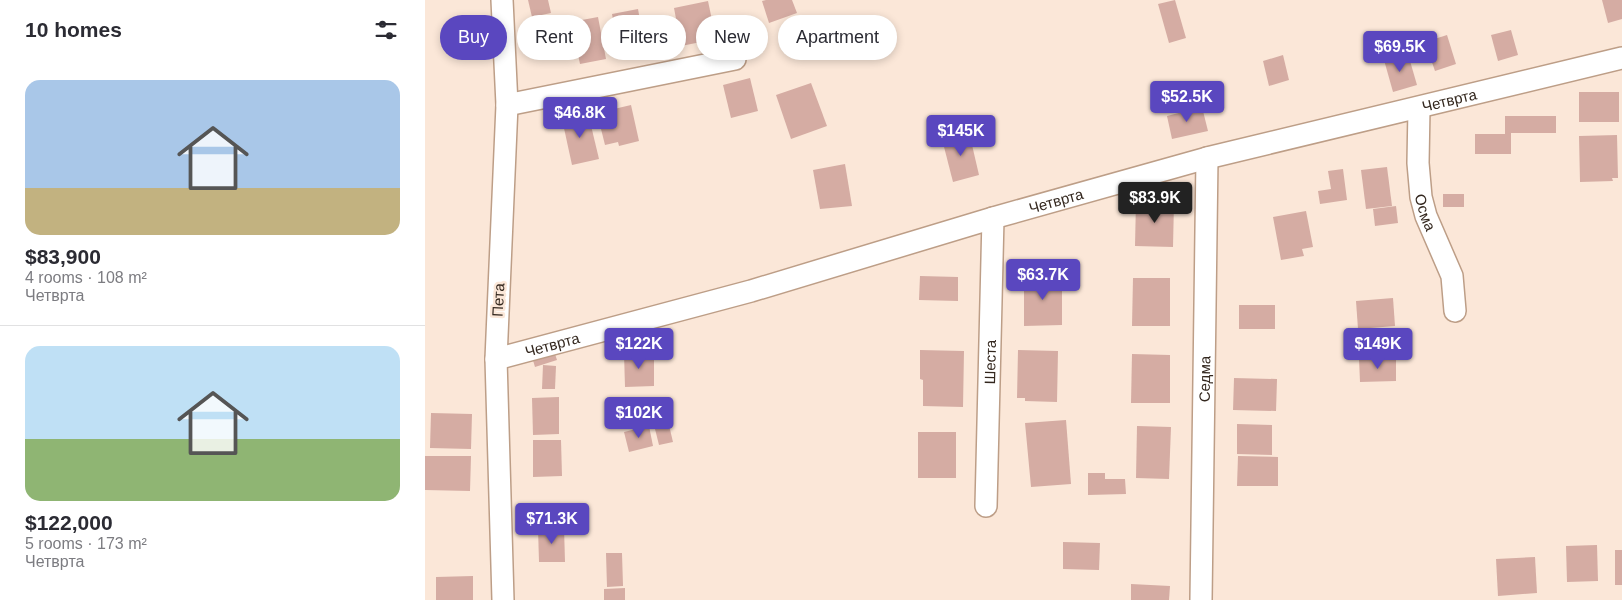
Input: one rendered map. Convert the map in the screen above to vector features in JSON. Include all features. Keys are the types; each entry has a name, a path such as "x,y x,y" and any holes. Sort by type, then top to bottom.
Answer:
{"street":[{"name":"Пета","path":"503,0 507,105 496,359 503,600"},
{"name":"Четврта","path":"496,359 751,292 993,218 1207,158 1622,58"},
{"path":"507,105 730,60"},
{"name":"Осма","path":"1419,108 1418,163 1421,197 1426,216 1452,276 1455,311"},
{"name":"Седма","path":"1201,600 1207,158"},
{"name":"Шеста","path":"986,506 993,218"}],"building":[{"path":"528,0 548,0 551,13 532,15"},
{"path":"792,0 797,13 778,15 778,20 769,23 762,1"},
{"path":"1175,0 1186,38 1169,43 1158,4"},
{"path":"1602,0 1622,0 1622,19 1608,23"},
{"path":"708,1 711,15 696,15 696,43 686,45 686,15 675,15 674,8"},
{"path":"638,9 639,15 612,15"},
{"path":"598,17 601,33 601,60 580,64 579,60 591,60 591,18"},
{"path":"1511,30 1518,55 1498,61 1491,35"},
{"path":"1447,35 1456,64 1435,71 1425,42"},
{"path":"1408,54 1417,85 1393,92 1384,60"},
{"path":"1283,55 1289,80 1269,86 1263,61"},
{"path":"750,78 758,111 731,118 723,85"},
{"path":"811,83 827,126 791,139 776,95"},
{"path":"1579,92 1619,92 1619,122 1579,122"},
{"path":"631,105 639,141 619,146 618,142 605,145 597,113"},
{"path":"1202,107 1208,131 1172,139 1167,116"},
{"path":"588,113 599,159 572,165 562,119"},
{"path":"1505,116 1556,116 1556,133 1511,133 1511,154 1475,154 1475,134 1505,134"},
{"path":"969,132 979,175 953,182 942,139"},
{"path":"1617,135 1618,178 1612,178 1613,181 1580,182 1579,136"},
{"path":"845,164 852,206 820,209 813,170"},
{"path":"1387,167 1392,206 1366,209 1361,170"},
{"path":"1343,169 1347,200 1320,204 1318,191 1331,189 1328,171"},
{"path":"1443,194 1464,194 1464,207 1443,207"},
{"path":"1136,201 1174,202 1173,247 1135,246"},
{"path":"1396,206 1398,223 1375,226 1373,209"},
{"path":"1306,211 1313,247 1302,249 1304,256 1281,260 1273,217"},
{"path":"920,276 958,277 958,301 919,300"},
{"path":"1024,276 1062,276 1062,325 1024,326"},
{"path":"1133,278 1170,278 1170,326 1132,326"},
{"path":"1393,298 1395,326 1358,329 1356,301"},
{"path":"1239,305 1275,305 1275,329 1239,329"},
{"path":"920,350 964,351 963,407 923,406 923,380 920,379"},
{"path":"1018,350 1058,351 1057,402 1025,401 1025,398 1017,398"},
{"path":"554,351 557,360 535,367 532,357"},
{"path":"624,353 654,353 654,386 625,387"},
{"path":"1132,354 1170,355 1170,403 1131,403"},
{"path":"1359,358 1396,358 1396,381 1360,382"},
{"path":"543,365 556,366 555,389 542,389"},
{"path":"1234,378 1277,379 1276,411 1233,410"},
{"path":"559,397 559,434 533,435 532,398"},
{"path":"431,413 472,414 471,449 430,448"},
{"path":"667,417 673,442 659,445 653,421"},
{"path":"1066,420 1071,484 1031,487 1025,423"},
{"path":"1237,424 1272,425 1272,455 1237,454"},
{"path":"649,426 653,446 629,452 624,432"},
{"path":"1137,426 1171,427 1169,479 1136,478"},
{"path":"918,432 956,432 956,478 918,478"},
{"path":"533,440 561,440 562,476 533,477"},
{"path":"425,456 471,456 470,491 425,490"},
{"path":"1238,456 1278,457 1278,486 1237,486"},
{"path":"1088,473 1105,473 1105,479 1125,479 1126,494 1088,495"},
{"path":"564,527 565,562 539,562 538,528"},
{"path":"1063,542 1100,543 1099,570 1063,569"},
{"path":"1597,545 1598,581 1567,582 1566,546"},
{"path":"1615,550 1622,550 1622,585 1615,585"},
{"path":"606,553 622,553 623,586 607,587"},
{"path":"1535,557 1537,593 1498,596 1496,559"},
{"path":"473,576 473,600 436,600 436,577"},
{"path":"1131,584 1170,586 1169,600 1131,600"},
{"path":"625,588 625,600 604,600 604,589"}]}
